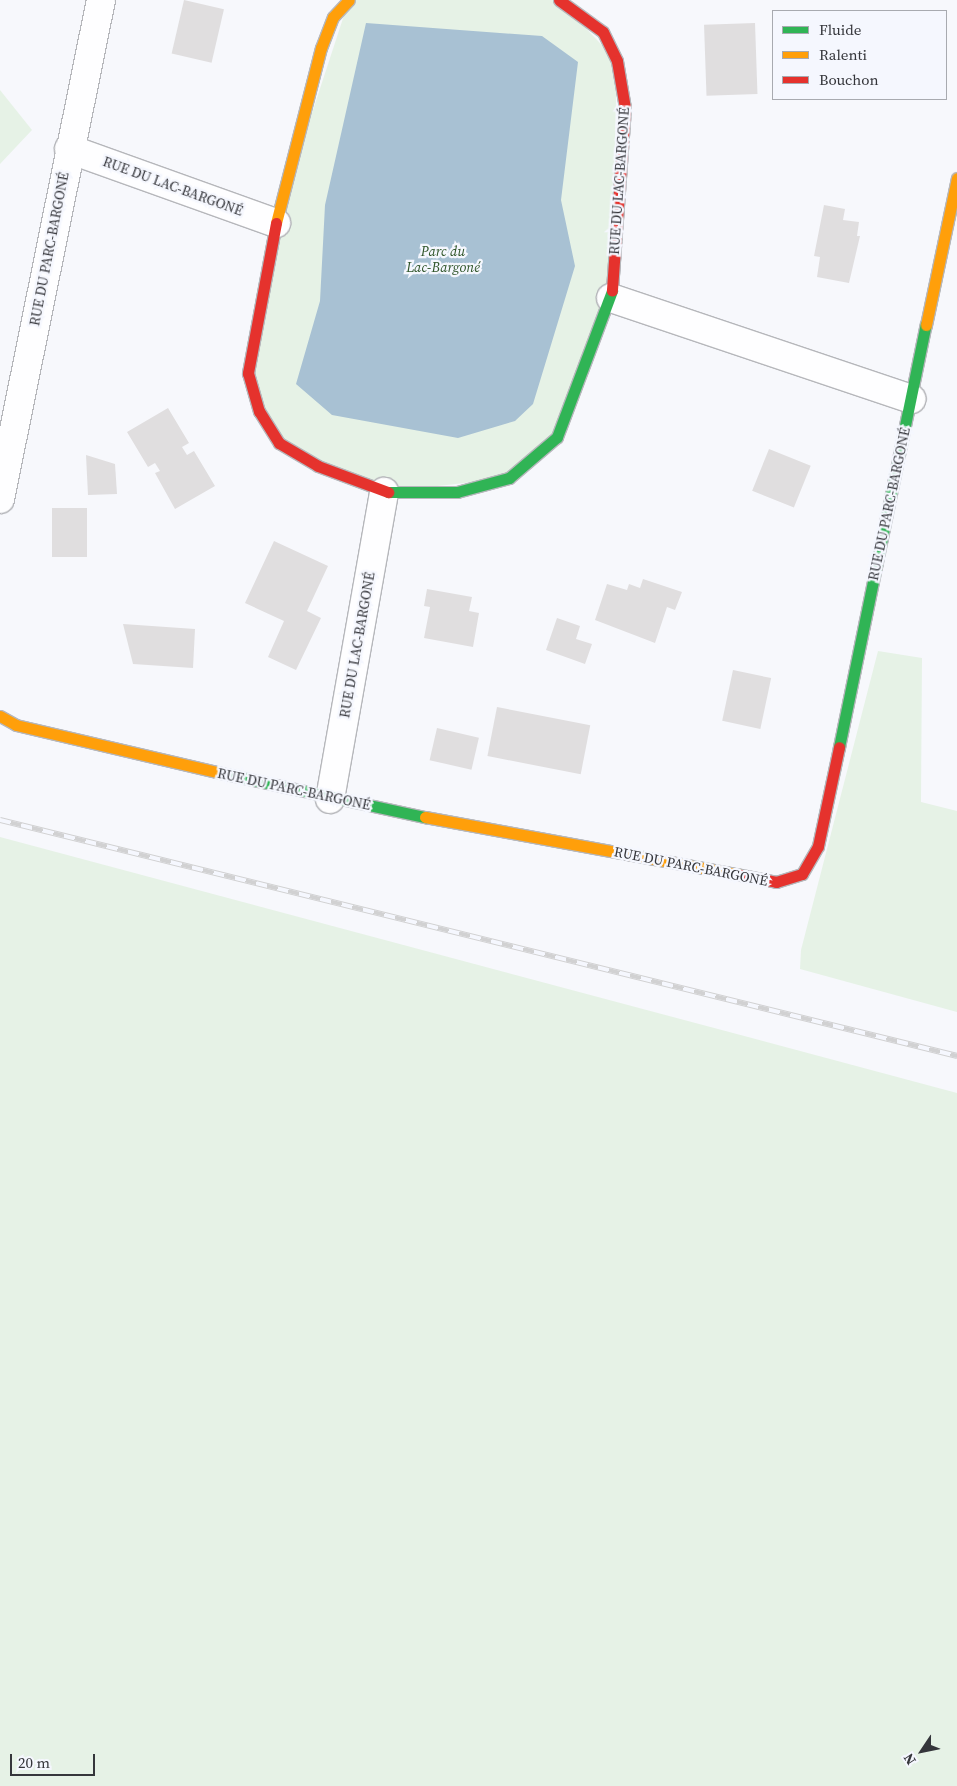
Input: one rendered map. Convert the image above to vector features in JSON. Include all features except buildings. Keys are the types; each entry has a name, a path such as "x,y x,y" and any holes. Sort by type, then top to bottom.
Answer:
{"street":[{"name":"RUE DU PARC-BARGONÉ","path":"0,500 69,149 102,0"},
{"name":"RUE DU LAC-BARGONÉ","path":"349,0 333,17 321,48 276,223 248,373 259,411 280,443 318,466 384,492 456,492 509,478 557,437 611,298 625,108 617,60 603,32 559,0"},
{"name":"RUE DU LAC-BARGONÉ","path":"69,149 276,223"},
{"name":"RUE DU PARC-BARGONÉ","path":"0,716 16,725 330,798 776,882 802,874 818,846 957,178"},
{"path":"611,298 911,399"},
{"name":"RUE DU LAC-BARGONÉ","path":"330,798 384,492"}],"green space":[{"name":"Parc du Lac-Bargoné","path":"349,0 559,0 617,61 611,298 557,437 509,478 384,492 279,443 248,373 276,223"},
{"path":"0,90 32,130 0,164"},
{"path":"878,651 922,658 921,802 957,811 957,1012 800,969 801,950"},
{"path":"0,837 957,1093 957,1786 0,1786"}],"water":[{"name":"Parc du Lac-Bargoné","path":"366,23 542,36 578,62 561,200 575,266 533,404 515,421 458,438 332,415 296,384 320,301 325,205"}],"railway":[{"path":"0,820 957,1056"}],"traffic: fast":[{"path":"388,492 457,492 509,478 557,437 612,291"},
{"path":"839,747 926,325"},
{"path":"221,773 425,817"}],"traffic: slow":[{"path":"276,223 321,48 333,17 349,0"},
{"path":"926,325 957,178"},
{"path":"0,716 16,725 221,773"},
{"path":"425,817 741,875"}],"traffic: jam":[{"path":"559,0 603,32 617,61 625,108 612,291"},
{"path":"276,223 248,373 259,411 279,443 318,466 388,492"},
{"path":"741,875 776,882 802,874 818,846 839,747"}]}
